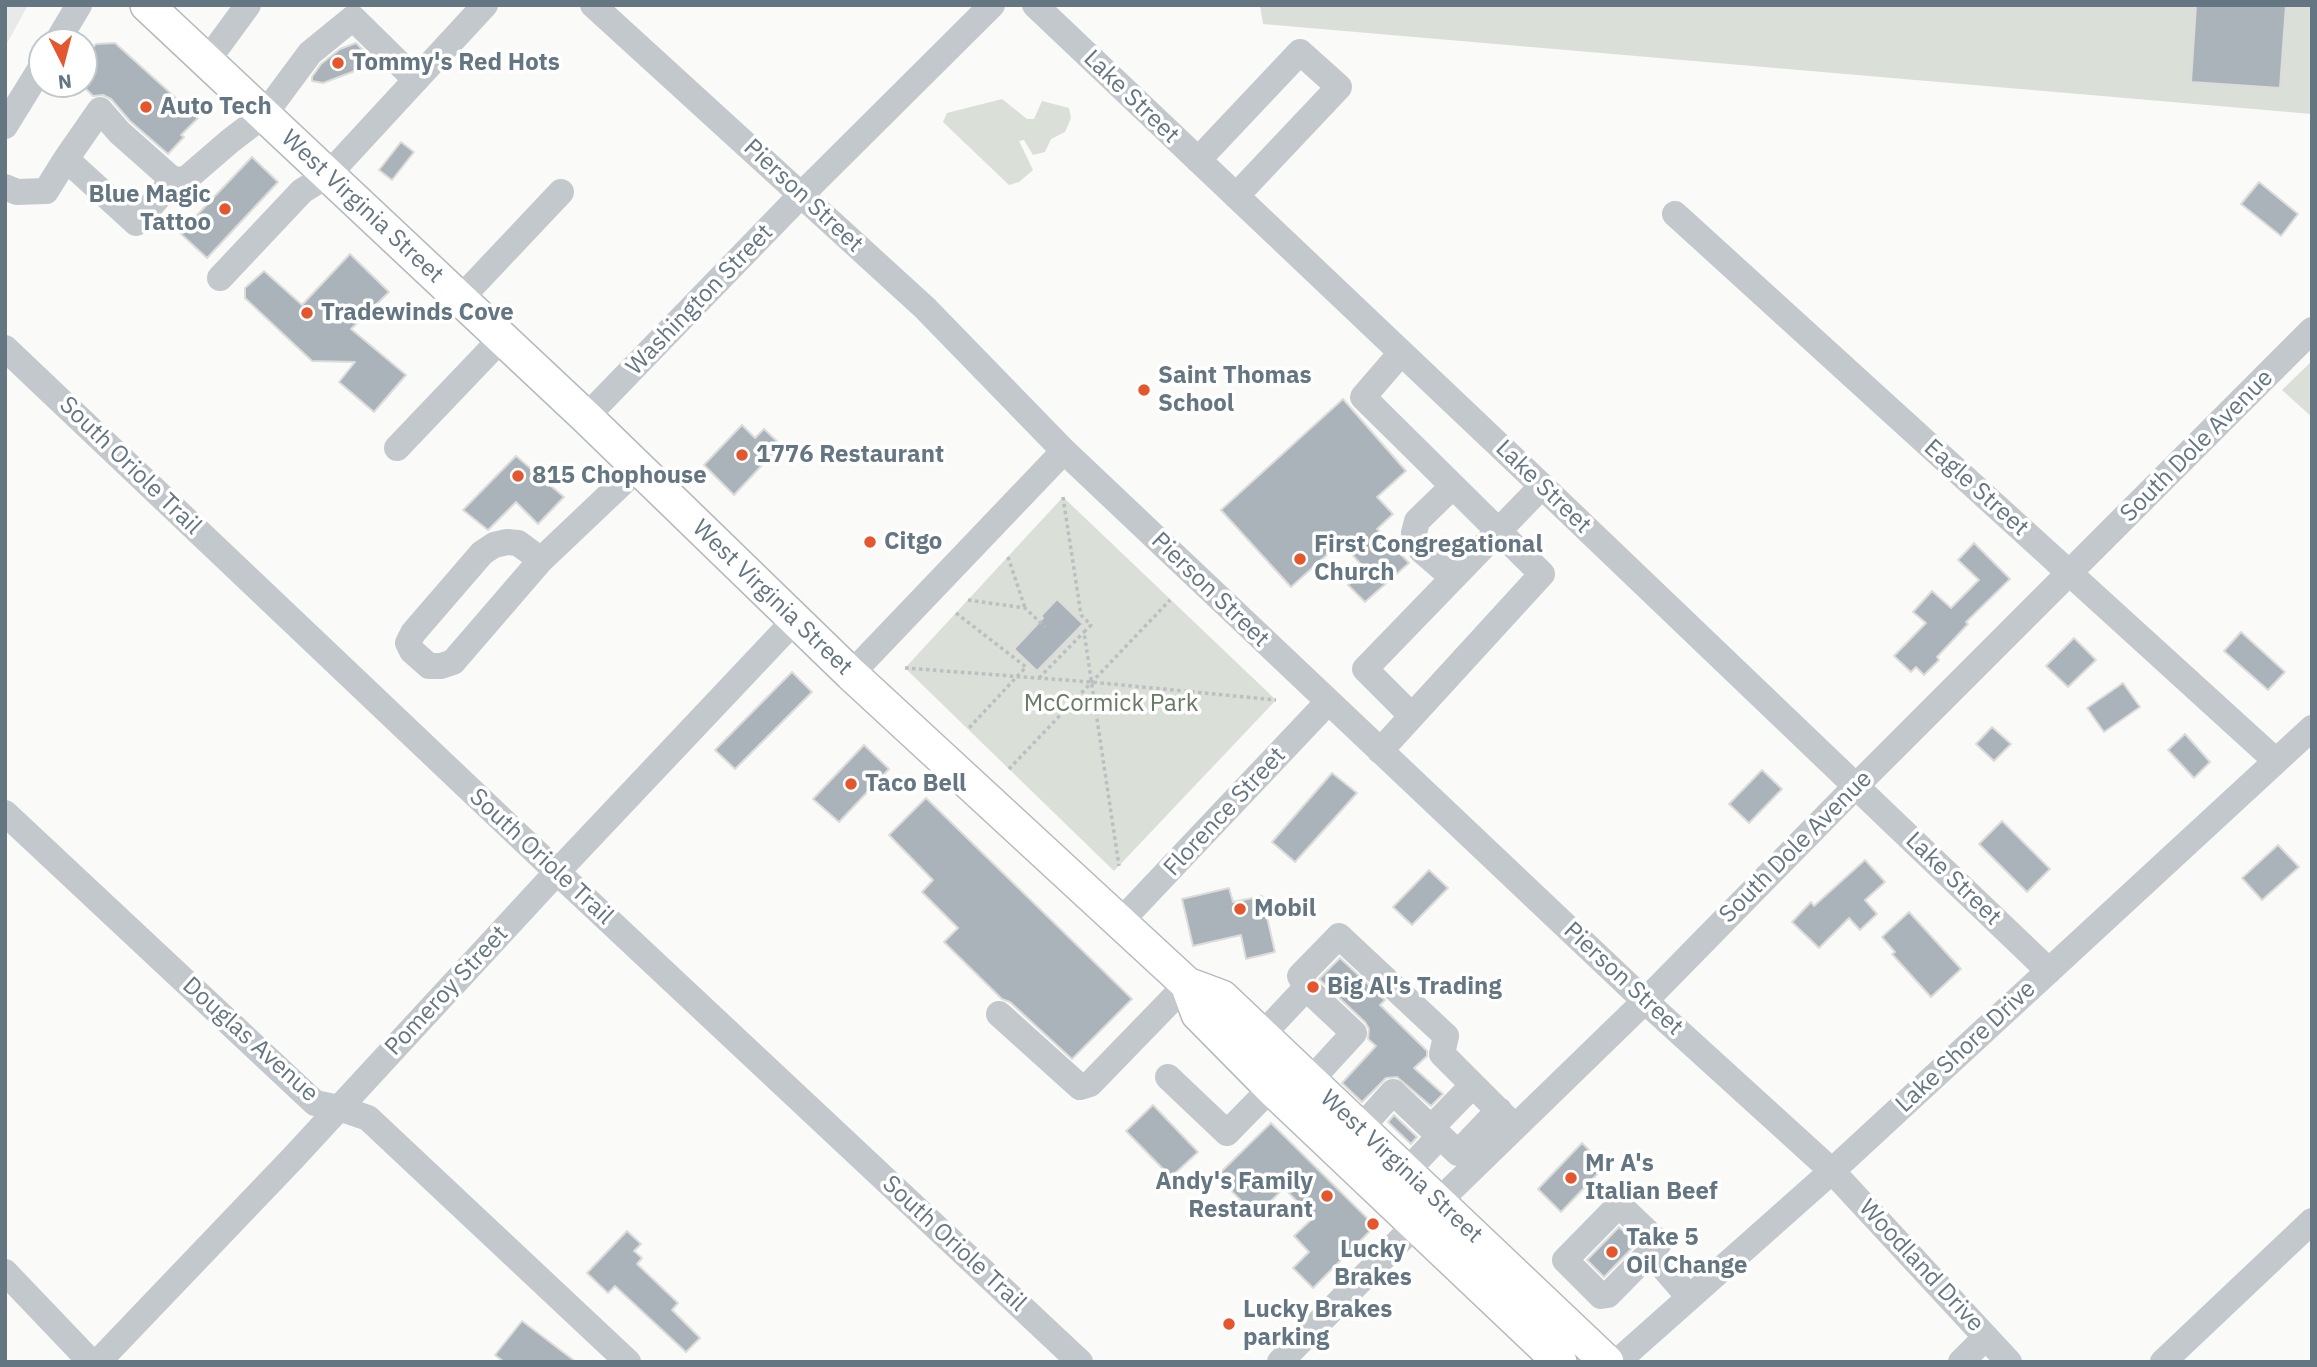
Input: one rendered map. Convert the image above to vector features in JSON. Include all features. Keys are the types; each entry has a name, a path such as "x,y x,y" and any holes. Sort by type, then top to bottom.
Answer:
{"main road":[{"name":"West Virginia Street","path":"148,5 586,417 851,674 1187,984 1222,998 1262,1035 1291,1078 1427,1213 1560,1362"},
{"name":"West Virginia Street","path":"1187,984 1198,1014 1360,1129 1406,1172 1427,1213 1606,1362"}],"street":[{"path":"65,28 79,5"},
{"path":"207,61 248,5"},
{"path":"220,278 302,191 328,175 485,5"},
{"name":"Pierson Street","path":"593,5 925,308 1064,452 1645,1001 1832,1171"},
{"name":"Washington Street","path":"586,417 802,194 992,5"},
{"name":"Lake Street","path":"1035,5 2049,971"},
{"path":"65,159 136,223 173,180 186,179 264,115 310,53 353,18 416,80"},
{"path":"1198,160 1300,52 1339,87 1236,196"},
{"path":"9,115 28,87"},
{"path":"5,187 17,192 46,191 100,110 119,132 173,180"},
{"path":"460,299 561,192"},
{"name":"Eagle Street","path":"1675,214 2276,761"},
{"name":"South Dole Avenue","path":"1280,1362 1427,1213 1450,1146 1507,1118 1645,1001 2312,330"},
{"path":"397,448 502,338"},
{"name":"South Oriole Trail","path":"5,348 557,872 1080,1362"},
{"path":"1380,751 1542,574 1363,397 1401,354"},
{"path":"851,674 1064,452"},
{"path":"541,560 518,543 494,545 482,553 413,633 408,643 412,651 429,666 453,662 541,560 638,468"},
{"path":"1452,577 1422,551 1416,543 1414,533 1417,521 1453,486"},
{"path":"1412,716 1365,669 1542,486"},
{"name":"Pomeroy Street","path":"99,1362 795,620"},
{"name":"Florence Street","path":"1121,921 1328,702"},
{"name":"Lake Shore Drive","path":"1616,1362 1832,1171 2312,729"},
{"name":"Douglas Avenue","path":"5,813 316,1103 368,1118 628,1362"},
{"path":"1168,1077 1227,1133 1291,1078 1354,1033 1306,988 1300,976 1339,936 1446,1036 1442,1054 1507,1118"},
{"path":"999,1014 1080,1087 1090,1084 1187,984"},
{"path":"1262,1035 1306,988"},
{"path":"1406,1172 1450,1146 1473,1085"},
{"path":"1360,1129 1393,1092 1450,1146"},
{"name":"Woodland Drive","path":"1832,1171 2009,1362"},
{"path":"2163,1362 2312,1221"},
{"path":"1650,1252 1689,1297"},
{"path":"5,1272 91,1362"},
{"path":"1961,1362 1986,1337"}],"path":[{"path":"1039,678 1091,625 1081,615 1063,497"},
{"path":"1008,557 1024,608 1045,627"},
{"path":"968,600 1024,608"},
{"path":"1009,769 1170,600"},
{"path":"956,613 1026,667 968,729"},
{"path":"1084,632 1119,866"},
{"path":"905,668 1276,700"}],"shaded area":[{"path":"5,5 28,5 5,47"}],"green space":[{"path":"1260,5 2312,5 2312,114 1263,24"},
{"path":"1002,99 1027,119 1034,119 1042,101 1069,108 1071,118 1065,132 1051,139 1045,152 1033,155 1024,140 1019,141 1033,170 1019,182 1009,185 943,122 947,113"},
{"path":"2312,361 2312,417 2282,390"},
{"name":"McCormick Park","path":"1063,497 1276,700 1114,871 905,668"}],"building":[{"path":"2196,5 2286,5 2280,88 2191,82"},
{"name":"Auto Tech","path":"115,43 198,118 181,135 184,137 168,154 130,121 111,99 98,96 98,44"},
{"name":"Tommy's Red Hots","path":"356,43 364,51 368,66 323,83 312,81 321,64 340,49"},
{"path":"401,142 414,152 392,180 379,170"},
{"name":"Blue Magic Tattoo","path":"252,157 278,182 207,258 180,233"},
{"path":"2259,182 2298,214 2281,236 2241,204"},
{"path":"350,254 389,292 351,329 406,375 374,412 339,382 355,362 312,361 245,298 245,288 264,271 302,305"},
{"path":"1343,399 1406,471 1377,497 1393,514 1377,529 1409,563 1365,602 1348,585 1365,569 1341,542 1291,587 1221,510"},
{"name":"1776 Restaurant","path":"742,425 755,438 764,429 781,445 734,495 704,465"},
{"name":"815 Chophouse","path":"516,456 564,497 538,524 516,502 488,530 463,510"},
{"path":"1974,543 2010,579 1966,622 1968,624 1924,675 1916,667 1911,672 1894,656 1926,623 1913,612 1932,591 1951,608 1979,580 1958,560"},
{"path":"1057,599 1083,624 1037,671 1014,649"},
{"path":"2241,632 2285,672 2268,690 2224,651"},
{"path":"2074,638 2096,660 2068,687 2046,666"},
{"path":"792,672 812,692 735,769 715,750"},
{"path":"2123,683 2140,707 2104,732 2087,708"},
{"path":"1992,727 2011,744 1994,761 1976,744"},
{"path":"2185,734 2210,762 2194,778 2168,750"},
{"name":"Taco Bell","path":"864,745 889,769 839,822 813,799"},
{"path":"1762,770 1782,789 1749,823 1729,804"},
{"path":"1332,773 1357,793 1295,862 1272,842"},
{"path":"926,798 1132,999 1072,1059 1010,1002 1002,999 944,942 958,928 922,892 933,880 889,835"},
{"path":"2002,821 2050,869 2027,892 1979,844"},
{"path":"2278,845 2299,867 2262,900 2242,878"},
{"path":"1865,860 1885,882 1865,900 1877,914 1860,930 1849,918 1819,948 1792,922 1811,902 1814,906"},
{"path":"1429,870 1448,888 1412,925 1393,907"},
{"path":"1229,888 1233,902 1262,896 1275,952 1246,959 1241,935 1193,946 1182,899"},
{"path":"1909,912 1961,969 1931,997 1892,954 1895,952 1882,937"},
{"path":"1340,958 1385,1000 1380,1005 1427,1051 1427,1056 1414,1068 1443,1094 1431,1106 1397,1077 1386,1078 1362,1102 1342,1083 1376,1046 1368,1039 1369,1029 1365,1022 1319,979"},
{"path":"1153,1105 1198,1152 1171,1177 1126,1131"},
{"path":"1394,1115 1417,1137 1411,1144 1388,1122"},
{"path":"1271,1123 1375,1226 1313,1288 1293,1268 1309,1252 1294,1236 1313,1218 1284,1188 1256,1216 1217,1176"},
{"name":"Mr A's Italian Beef","path":"1582,1143 1605,1166 1561,1212 1538,1189"},
{"path":"1619,1227 1637,1243 1604,1277 1587,1260"},
{"path":"627,1231 641,1244 634,1251 642,1258 637,1264 678,1303 672,1310 700,1338 686,1352 615,1286 608,1293 587,1273"},
{"path":"522,1321 576,1362 504,1362 495,1355"}],"place":[{"name":"Tommy's Red Hots","path":"338,63"},
{"name":"Auto Tech","path":"146,107"},
{"name":"Blue Magic Tattoo","path":"225,209"},
{"name":"Tradewinds Cove","path":"307,313"},
{"name":"Saint Thomas School","path":"1144,390"},
{"name":"1776 Restaurant","path":"742,455"},
{"name":"815 Chophouse","path":"518,476"},
{"name":"Citgo","path":"870,542"},
{"name":"First Congregational Church","path":"1300,559"},
{"name":"Taco Bell","path":"851,784"},
{"name":"Mobil","path":"1240,909"},
{"name":"Big Al's Trading","path":"1313,987"},
{"name":"Mr A's Italian Beef","path":"1571,1178"},
{"name":"Andy's Family Restaurant","path":"1327,1196"},
{"name":"Lucky Brakes","path":"1373,1224"},
{"name":"Take 5 Oil Change","path":"1612,1252"},
{"name":"Lucky Brakes parking","path":"1229,1324"}]}
